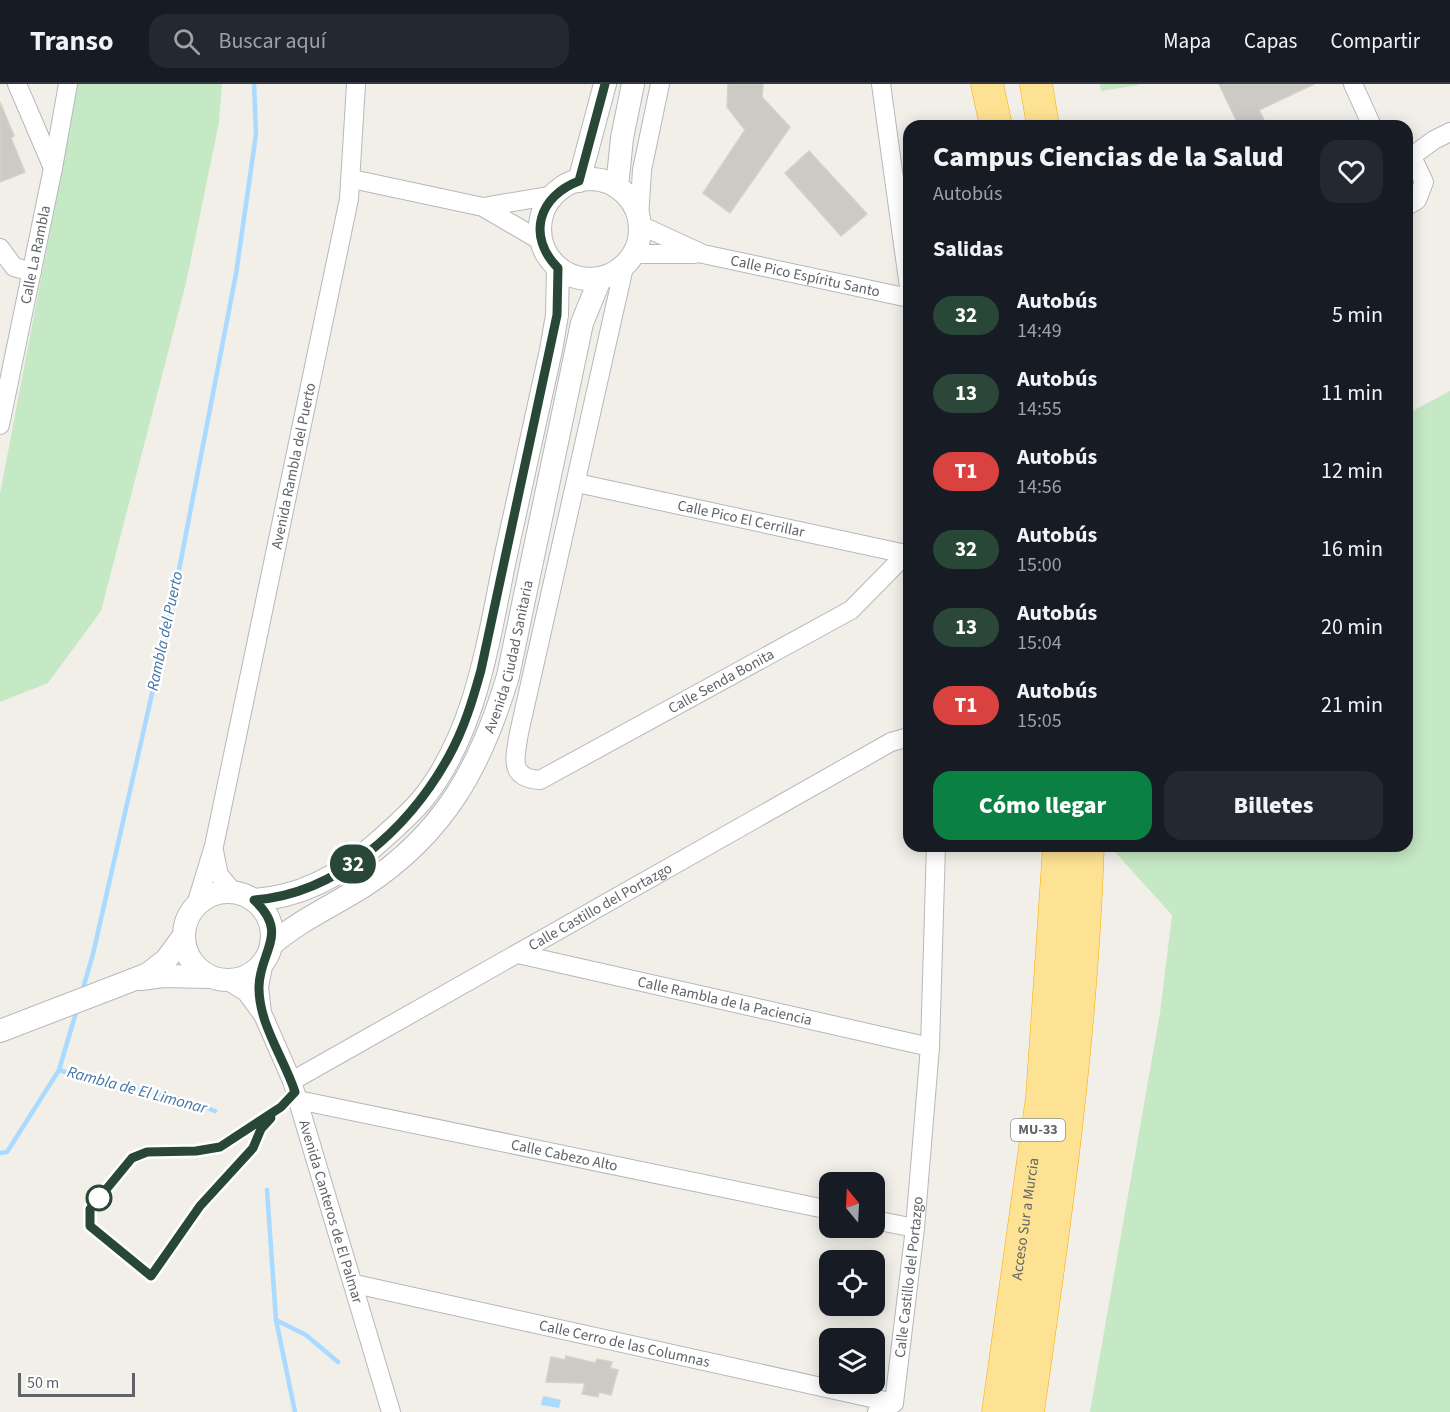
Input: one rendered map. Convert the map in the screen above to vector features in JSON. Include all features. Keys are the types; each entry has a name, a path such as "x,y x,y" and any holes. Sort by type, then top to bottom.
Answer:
{"highway":[{"path":"987,84 995,120"},
{"path":"1006,84 1011,120"},
{"path":"1036,84 1043,120"},
{"path":"1042,84 1043,120"},
{"name":"Acceso Sur a Murcia","path":"999,1412 1042,1097 1059,852"},
{"name":"Acceso Sur a Murcia","path":"1028,1412 1072,1087 1084,942 1088,852"}],"street":[{"path":"17,84 53,168"},
{"name":"Calle La Rambla","path":"0,425 68,84"},
{"name":"Avenida Rambla del Puerto","path":"196,905 214,846 352,179 356,84"},
{"path":"579,181 605,84"},
{"path":"617,187 622,138 633,84"},
{"path":"577,483 629,260 640,238 642,170 660,84"},
{"path":"881,84 903,244"},
{"path":"1353,84 1369,120"},
{"path":"1413,155 1450,132"},
{"path":"1413,163 1424,182 1418,200 1413,203"},
{"path":"352,179 483,207 541,241"},
{"path":"629,260 600,279 578,278 558,268 550,261 541,241 541,220 545,206 566,186 579,181 605,182 617,187 632,201 640,222"},
{"path":"483,207 554,195"},
{"name":"Calle Pico Espíritu Santo","path":"640,222 703,254 903,297"},
{"path":"0,248 14,267 32,272"},
{"name":"Calle Pico Espíritu Santo","path":"629,260 703,254"},
{"name":"Avenida Ciudad Sanitaria","path":"244,897 301,891 349,866 385,837 422,799 450,754 474,698 484,658 551,350 557,315 558,268"},
{"name":"Avenida Ciudad Sanitaria","path":"268,953 302,920 366,885 402,856 443,815 472,771 495,718 508,676 582,323 600,279"},
{"name":"Calle Pico El Cerrillar","path":"577,483 903,551"},
{"name":"Calle Senda Bonita","path":"577,483 519,733 515,760 518,772 527,779 540,780 851,610 903,556"},
{"name":"Calle Castillo del Portazgo","path":"292,1081 891,742 903,739"},
{"name":"Avenida Rambla del Puerto","path":"214,846 219,874 244,897"},
{"name":"Calle Castillo del Portazgo","path":"894,1403 915,1228 930,1047 936,852"},
{"path":"0,1031 130,982 158,967 183,937 187,920 196,905 213,895 244,897 261,907 271,925 268,953 249,976 219,979 163,976 130,982"},
{"path":"183,937 188,956 201,972 219,979"},
{"name":"Avenida Canteros de El Palmar","path":"263,1015 259,987 268,953"},
{"name":"Calle Rambla de la Paciencia","path":"518,954 930,1047"},
{"name":"Avenida Canteros de El Palmar","path":"219,979 246,992 263,1015 292,1081 355,1284 391,1412"},
{"name":"Calle Cabezo Alto","path":"298,1100 819,1208"},
{"path":"885,1222 915,1228"},
{"name":"Calle Cerro de las Columnas","path":"355,1284 894,1403"},
{"path":"877,1412 894,1403"}],"green space":[{"path":"78,84 222,84 219,122 186,283 101,611 48,683 0,702 0,494"},
{"path":"1100,84 1139,84 1139,85 1101,91"},
{"path":"1450,391 1450,1412 1090,1412 1160,1013 1172,915 1115,852 1413,852 1413,411"}],"water":[{"path":"543,1396 561,1400 559,1408 541,1405"}],"building":[{"path":"728,84 763,84 762,97 790,127 730,213 703,193 745,130 727,107"},
{"path":"1219,84 1314,84 1259,110 1264,120 1236,120"},
{"path":"0,102 25,172 0,182"},
{"path":"809,151 867,214 841,236 785,173"},
{"path":"566,1356 595,1363 597,1359 612,1362 610,1368 618,1370 611,1395 599,1392 598,1397 582,1394 585,1383 546,1382 551,1357 565,1360"}],"waterway":[{"name":"Rambla del Puerto","path":"82,992 93,954 173,601 236,274 256,134 254,84"},
{"name":"Rambla del Puerto","path":"0,1153 7,1152 59,1070 77,1009"},
{"name":"Rambla de El Limonar","path":"59,1070 177,1099 215,1111"},
{"name":"Rambla de El Limonar","path":"267,1190 276,1320 295,1412"},
{"path":"276,1320 306,1335 338,1362"}],"bus line":[{"name":"32","path":"271,1118 261,1129 253,1148 200,1206 177,1243 151,1276 90,1226 88,1214 90,1209 132,1158 147,1152 196,1151 220,1147 241,1131 281,1107 295,1092 260,1005 259,978 272,945 272,935 267,915 254,900 270,899 301,891 331,878 368,852 422,799 450,754 464,724 481,670 557,315 558,268 550,261 541,241 541,220 545,206 554,195 566,186 579,181 605,84"}]}
